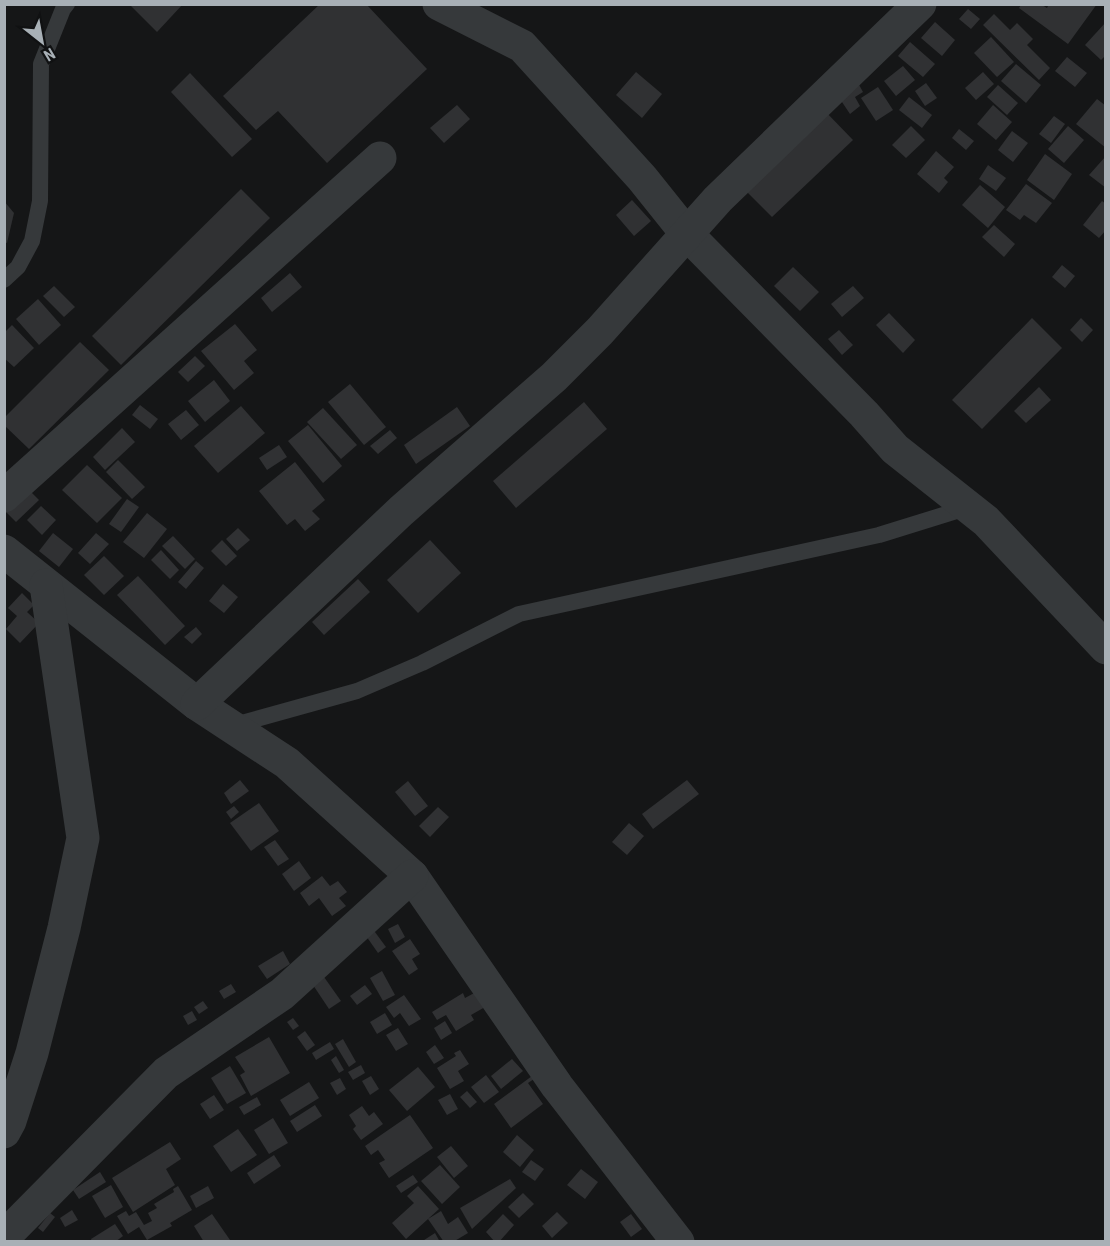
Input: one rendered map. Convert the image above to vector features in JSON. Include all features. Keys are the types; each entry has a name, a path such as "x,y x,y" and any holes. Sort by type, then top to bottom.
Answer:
{"street":[{"path":"439,4 522,46 642,178 686,233 864,414 895,449 987,521 1106,648"},
{"path":"197,704 400,511 554,377 600,331 718,199 920,4"},
{"path":"4,496 380,158"},
{"path":"4,551 197,704 287,763 412,876 557,1086 678,1242"},
{"path":"4,1132 10,1121 32,1053 64,928 83,838 46,585"},
{"path":"4,1237 166,1073 282,994 412,876"}],"lane":[{"path":"4,280 18,267 32,241 40,201 41,64 67,4"},
{"path":"231,726 357,691 422,663 519,614 879,535 969,507"}],"building":[{"path":"129,4 183,4 157,32"},
{"path":"320,4 366,4 427,69 327,163 278,111 256,130 223,96"},
{"path":"1049,4 1097,4 1068,44 1019,8 1021,5 1042,5 1047,8"},
{"path":"968,9 980,19 971,29 959,19"},
{"path":"994,14 1010,30 1017,23 1033,39 1027,45 1050,68 1039,80 983,25"},
{"path":"935,22 955,40 942,56 921,38"},
{"path":"1106,22 1106,55 1101,60 1085,45"},
{"path":"991,37 1014,62 997,77 974,53"},
{"path":"910,42 935,64 923,77 898,56"},
{"path":"1067,57 1087,73 1075,87 1055,71"},
{"path":"1016,64 1041,85 1026,103 1001,81"},
{"path":"903,66 915,80 896,96 884,81"},
{"path":"636,72 662,94 642,118 616,95"},
{"path":"983,72 994,84 976,100 965,88"},
{"path":"190,73 252,139 232,157 171,92"},
{"path":"858,83 863,92 855,97 860,106 850,114 838,96"},
{"path":"926,83 937,98 925,106 915,91"},
{"path":"998,85 1018,103 1007,115 987,97"},
{"path":"878,87 893,110 876,121 861,98"},
{"path":"909,97 932,115 922,128 899,110"},
{"path":"1097,99 1106,106 1106,148 1076,124"},
{"path":"457,105 470,119 444,143 430,128"},
{"path":"993,105 1012,122 996,140 977,124"},
{"path":"823,109 853,140 772,217 742,187"},
{"path":"1054,116 1065,124 1051,143 1039,134"},
{"path":"911,126 925,140 906,158 892,145"},
{"path":"1068,126 1084,140 1064,163 1048,149"},
{"path":"959,129 974,141 966,150 952,138"},
{"path":"1012,131 1028,143 1013,162 998,150"},
{"path":"936,151 954,167 944,178 948,182 939,193 917,174"},
{"path":"1045,154 1072,174 1054,200 1027,180"},
{"path":"1106,156 1106,188 1089,175"},
{"path":"988,165 1006,178 996,191 979,179"},
{"path":"1026,184 1052,203 1036,223 1024,215 1020,220 1006,210"},
{"path":"980,185 1005,207 988,228 962,205"},
{"path":"241,189 270,218 121,365 92,336"},
{"path":"632,200 651,221 634,236 616,215"},
{"path":"4,201 14,213 7,243 4,242"},
{"path":"1102,201 1106,204 1106,230 1099,238 1083,225"},
{"path":"994,225 1015,244 1004,257 982,237"},
{"path":"1062,265 1075,276 1065,288 1052,277"},
{"path":"793,267 819,292 800,311 774,286"},
{"path":"290,273 302,287 272,312 261,298"},
{"path":"54,286 75,307 64,317 43,296"},
{"path":"853,286 864,298 842,317 831,304"},
{"path":"38,299 61,325 39,345 16,319"},
{"path":"889,313 915,340 903,353 876,325"},
{"path":"1032,318 1062,348 982,429 952,400"},
{"path":"1081,318 1093,330 1082,342 1070,330"},
{"path":"235,324 257,350 244,361 254,373 234,390 201,351"},
{"path":"12,325 34,348 14,367 4,358 4,333"},
{"path":"839,330 853,345 842,355 828,339"},
{"path":"80,342 109,370 29,449 4,425 4,418"},
{"path":"195,356 205,366 188,382 178,372"},
{"path":"214,380 230,401 205,422 188,401"},
{"path":"350,384 386,427 364,445 328,402"},
{"path":"1039,387 1051,400 1026,423 1014,411"},
{"path":"584,402 607,429 516,508 493,481"},
{"path":"140,405 158,419 150,429 132,415"},
{"path":"241,406 265,433 218,473 194,446"},
{"path":"457,407 470,426 416,464 404,445"},
{"path":"323,408 357,445 341,459 307,422"},
{"path":"186,410 199,425 181,440 168,424"},
{"path":"308,425 342,466 323,483 288,441"},
{"path":"122,428 135,442 105,470 93,457"},
{"path":"390,430 397,438 378,454 370,446"},
{"path":"279,445 287,457 267,470 259,458"},
{"path":"118,460 145,487 132,499 106,472"},
{"path":"295,462 325,500 312,511 320,519 305,531 295,519 287,525 259,491"},
{"path":"87,465 122,498 97,523 62,490"},
{"path":"27,488 39,500 16,522 4,510"},
{"path":"127,499 139,507 121,532 109,524"},
{"path":"41,506 56,520 42,535 27,520"},
{"path":"147,513 167,529 144,558 123,542"},
{"path":"238,528 250,540 237,551 226,539"},
{"path":"53,533 73,549 59,567 39,551"},
{"path":"96,533 109,544 90,564 78,553"},
{"path":"173,536 195,559 185,569 162,546"},
{"path":"222,540 237,556 226,566 211,551"},
{"path":"430,540 461,573 418,613 387,580"},
{"path":"161,550 179,570 170,579 151,560"},
{"path":"104,556 124,576 104,595 84,575"},
{"path":"196,561 204,568 186,589 178,582"},
{"path":"138,576 185,626 165,645 117,595"},
{"path":"358,579 370,592 324,635 312,622"},
{"path":"223,584 238,597 224,613 209,601"},
{"path":"22,593 34,605 27,612 39,623 20,643 6,629 17,616 8,608"},
{"path":"196,627 202,634 192,644 184,637"},
{"path":"240,780 249,791 231,804 224,793"},
{"path":"687,780 699,794 653,829 642,814"},
{"path":"408,781 428,806 415,816 395,792"},
{"path":"259,803 279,831 251,851 230,823"},
{"path":"234,806 239,812 231,819 226,812"},
{"path":"438,807 449,817 430,837 419,826"},
{"path":"629,823 644,836 627,855 612,842"},
{"path":"275,840 289,859 278,866 264,847"},
{"path":"299,861 311,878 294,891 282,874"},
{"path":"322,876 330,886 338,881 347,892 339,898 346,906 332,916 319,898 309,906 300,893"},
{"path":"398,924 405,937 395,943 388,929"},
{"path":"372,928 386,947 378,953 364,933"},
{"path":"410,939 420,954 412,959 418,969 409,975 392,951"},
{"path":"283,951 290,964 267,979 258,966"},
{"path":"382,971 395,995 383,1001 370,978"},
{"path":"324,977 341,1001 329,1009 313,985"},
{"path":"231,984 236,992 224,999 219,991"},
{"path":"365,985 372,994 357,1005 350,996"},
{"path":"476,992 485,1007 471,1015 474,1020 456,1031 446,1015 437,1020 432,1012 463,993 465,998"},
{"path":"404,995 421,1019 409,1026 400,1013 394,1018 386,1007"},
{"path":"203,1001 208,1008 199,1014 194,1007"},
{"path":"192,1011 197,1020 188,1025 183,1016"},
{"path":"385,1013 392,1025 377,1034 370,1022"},
{"path":"293,1018 299,1026 293,1030 287,1022"},
{"path":"445,1021 452,1033 441,1040 434,1028"},
{"path":"398,1028 408,1044 396,1051 386,1035"},
{"path":"305,1031 315,1045 307,1051 297,1037"},
{"path":"269,1037 290,1073 251,1096 240,1075 245,1072 235,1057"},
{"path":"343,1039 356,1062 349,1067 335,1044"},
{"path":"330,1042 334,1049 316,1060 312,1053"},
{"path":"435,1045 444,1058 434,1064 426,1052"},
{"path":"460,1050 469,1064 458,1071 464,1081 450,1089 437,1068 456,1056 454,1053"},
{"path":"336,1056 344,1070 339,1073 331,1060"},
{"path":"512,1059 523,1071 501,1089 491,1076"},
{"path":"361,1065 365,1073 353,1080 348,1072"},
{"path":"230,1066 246,1093 227,1104 211,1078"},
{"path":"418,1067 435,1087 407,1111 389,1090"},
{"path":"486,1075 499,1092 484,1103 471,1087"},
{"path":"371,1076 379,1089 370,1095 362,1081"},
{"path":"532,1076 534,1079 528,1083 543,1104 511,1128 494,1104"},
{"path":"340,1078 346,1089 337,1095 330,1083"},
{"path":"309,1082 319,1098 290,1116 280,1100"},
{"path":"467,1091 477,1102 470,1108 460,1097"},
{"path":"450,1094 458,1109 447,1115 438,1100"},
{"path":"214,1095 224,1110 210,1119 200,1104"},
{"path":"257,1097 261,1105 244,1115 239,1107"},
{"path":"315,1105 322,1116 297,1132 290,1121"},
{"path":"362,1106 369,1116 374,1112 383,1124 361,1140 353,1129 356,1126 349,1115"},
{"path":"410,1115 433,1148 389,1178 379,1163 385,1160 378,1150 371,1155 365,1146"},
{"path":"273,1118 288,1143 269,1154 254,1130"},
{"path":"238,1129 257,1155 231,1172 213,1146"},
{"path":"517,1135 534,1150 520,1167 503,1152"},
{"path":"170,1142 181,1159 166,1169 175,1185 133,1212 112,1178"},
{"path":"451,1146 468,1166 454,1178 437,1157"},
{"path":"274,1155 281,1166 254,1184 247,1173"},
{"path":"531,1160 544,1169 535,1181 522,1172"},
{"path":"440,1165 460,1187 442,1204 421,1181"},
{"path":"581,1169 598,1182 585,1199 567,1185"},
{"path":"100,1172 106,1182 79,1199 73,1190"},
{"path":"413,1175 418,1182 401,1193 396,1186"},
{"path":"510,1179 516,1188 472,1229 460,1208"},
{"path":"111,1185 123,1207 105,1218 92,1196"},
{"path":"178,1186 192,1210 170,1223 172,1226 147,1240 139,1227 128,1234 117,1216 126,1211 129,1216 136,1212 144,1225 152,1221 148,1213 157,1208 154,1204 174,1192 173,1189"},
{"path":"208,1186 214,1198 196,1208 190,1196"},
{"path":"418,1186 439,1209 406,1239 392,1223 414,1203 407,1196"},
{"path":"523,1193 534,1204 519,1218 508,1207"},
{"path":"72,1210 78,1220 65,1227 60,1218"},
{"path":"441,1211 448,1224 458,1217 468,1233 453,1242 444,1242 428,1219"},
{"path":"557,1212 568,1223 552,1238 542,1226"},
{"path":"50,1213 55,1217 43,1232 38,1228"},
{"path":"212,1214 230,1240 227,1242 204,1242 194,1226"},
{"path":"503,1214 514,1225 499,1242 495,1242 486,1232"},
{"path":"631,1214 642,1229 631,1237 620,1222"},
{"path":"115,1224 123,1236 115,1242 92,1242 91,1239"},
{"path":"435,1233 440,1242 421,1242"}]}
